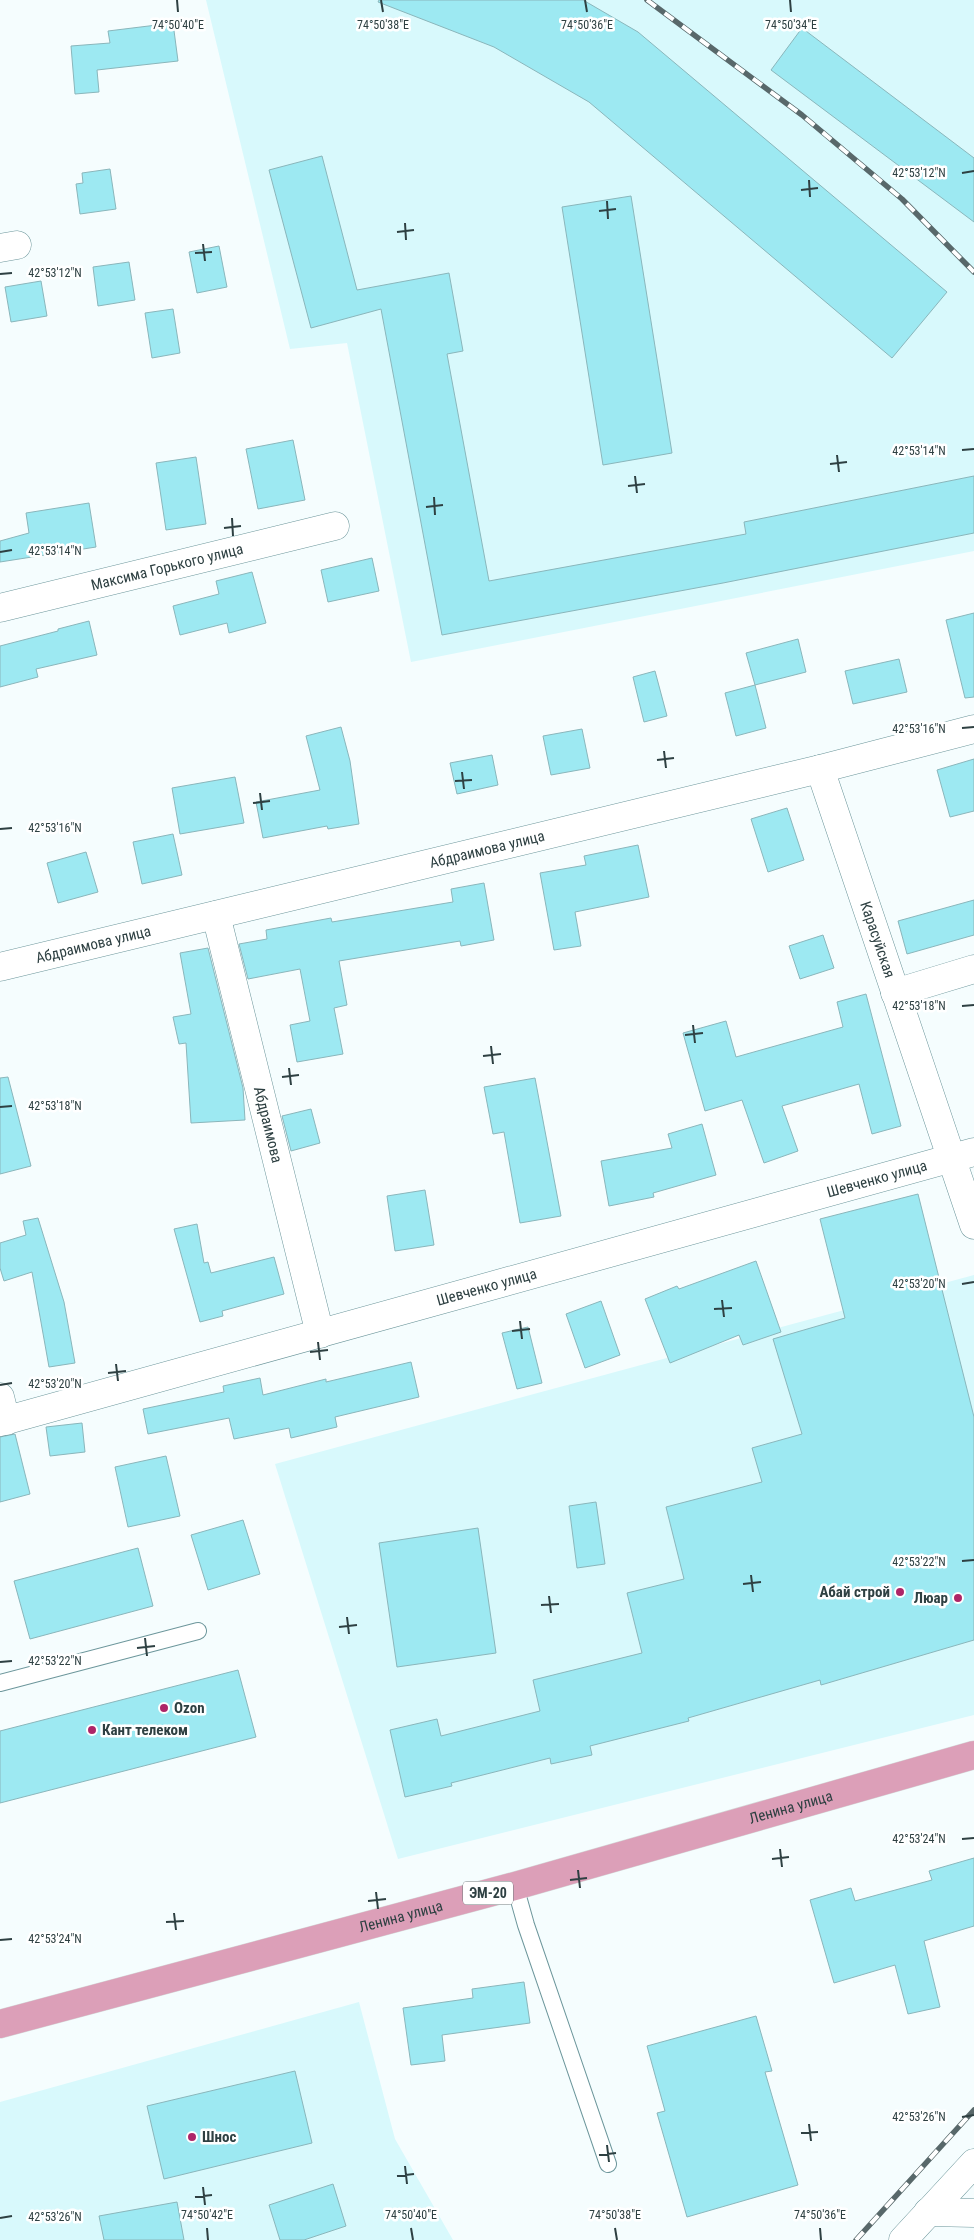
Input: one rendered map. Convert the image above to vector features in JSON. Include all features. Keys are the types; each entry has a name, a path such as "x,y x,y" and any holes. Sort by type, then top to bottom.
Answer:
{"main road":[{"name":"Ленина улица","path":"0,2024 515,1886 974,1755"}],"street":[{"name":"Максима Горького улица","path":"0,608 335,526"},
{"name":"Абдраимова улица","path":"0,967 820,769 974,729"},
{"name":"Карасуйская","path":"820,769 895,993 963,1156 974,1225"},
{"name":"Абдраимова","path":"216,915 320,1334"},
{"path":"895,993 974,969"},
{"name":"Шевченко улица","path":"2,1413 320,1334 963,1156"},
{"path":"903,2240 974,2163"},
{"path":"928,2212 974,2213"}],"lane":[{"path":"0,1682 198,1631"},
{"path":"515,1886 526,1925 608,2164"}],"shaded area":[{"path":"206,0 974,0 974,551 411,662 347,343 290,349"},
{"path":"974,1275 974,1715 398,1859 275,1464"},
{"path":"359,2002 395,2139 453,2240 0,2240 0,2102"}],"building":[{"path":"379,0 583,0 638,32 947,292 892,358 589,102 494,47 378,2"},
{"path":"173,23 178,61 97,70 99,92 75,94 71,46 110,43 108,31"},
{"path":"802,28 974,158 974,222 771,70"},
{"path":"322,156 357,290 449,273 463,351 447,354 489,581 746,534 744,522 974,476 974,533 723,583 442,635 381,309 311,328 269,170"},
{"path":"110,169 116,209 80,214 76,184 83,183 82,173"},
{"path":"631,196 672,453 603,465 562,207"},
{"path":"219,246 227,287 197,293 189,252"},
{"path":"129,262 135,300 98,306 93,267"},
{"path":"41,281 47,316 11,322 5,287"},
{"path":"173,309 180,353 152,358 145,313"},
{"path":"293,440 305,500 258,509 246,449"},
{"path":"196,457 206,524 166,530 156,463"},
{"path":"89,503 96,547 0,562 0,541 29,533 26,513"},
{"path":"372,558 379,591 328,602 321,570"},
{"path":"252,572 266,623 229,633 227,623 180,635 173,606 219,594 216,581"},
{"path":"974,613 974,697 965,698 946,620"},
{"path":"89,621 97,655 36,669 38,677 0,687 0,646"},
{"path":"798,639 806,672 755,685 746,653"},
{"path":"899,659 907,692 853,704 845,671"},
{"path":"655,671 667,716 644,722 633,677"},
{"path":"755,685 766,728 736,736 725,693"},
{"path":"341,727 350,761 359,824 328,829 327,826 263,838 256,802 320,790 306,736"},
{"path":"582,729 590,768 551,775 543,736"},
{"path":"492,755 498,785 457,794 450,763"},
{"path":"974,759 974,811 950,817 937,770"},
{"path":"235,777 244,823 180,834 172,788"},
{"path":"787,808 804,860 768,872 751,819"},
{"path":"173,834 182,875 142,884 133,842"},
{"path":"638,845 649,897 575,912 581,946 554,950 540,873 586,865 584,856"},
{"path":"86,852 98,892 58,903 47,863"},
{"path":"484,883 494,940 461,946 460,941 339,961 347,1005 334,1008 343,1054 297,1062 290,1025 310,1021 300,969 248,979 239,944 267,939 266,930 331,918 332,922 453,902 451,889"},
{"path":"974,900 974,935 907,954 898,921"},
{"path":"823,935 834,968 800,979 789,946"},
{"path":"208,948 243,1088 245,1120 191,1123 186,1043 179,1044 173,1017 191,1014 180,953"},
{"path":"866,994 901,1126 872,1134 859,1084 782,1106 798,1151 764,1163 742,1100 705,1111 683,1033 726,1021 736,1057 843,1027 837,1002"},
{"path":"8,1077 31,1166 0,1174 0,1078"},
{"path":"535,1078 561,1216 520,1223 504,1132 493,1134 484,1087"},
{"path":"311,1109 320,1143 291,1151 282,1116"},
{"path":"702,1124 716,1175 653,1193 654,1197 609,1206 601,1161 672,1148 668,1134"},
{"path":"425,1190 434,1245 395,1251 387,1196"},
{"path":"918,1194 974,1417 974,1640 821,1685 820,1680 688,1718 689,1721 590,1746 592,1755 551,1764 550,1758 451,1783 452,1786 405,1797 390,1730 437,1719 441,1736 540,1711 533,1680 642,1653 627,1593 684,1579 666,1507 762,1482 752,1448 802,1434 773,1339 845,1318 820,1219"},
{"path":"38,1218 64,1302 75,1363 49,1367 32,1272 4,1281 0,1268 0,1243 26,1235 23,1221"},
{"path":"197,1224 204,1263 208,1262 211,1273 274,1257 284,1294 222,1311 223,1316 200,1322 174,1229"},
{"path":"756,1261 781,1332 743,1345 739,1335 670,1363 645,1299 677,1286 679,1289"},
{"path":"601,1301 620,1355 585,1368 566,1314"},
{"path":"528,1327 542,1383 517,1389 502,1333"},
{"path":"411,1362 419,1397 335,1417 337,1427 291,1438 289,1428 234,1439 229,1418 148,1434 143,1409 224,1392 223,1386 260,1378 263,1395 326,1379 326,1382"},
{"path":"82,1423 85,1452 50,1456 46,1427"},
{"path":"15,1434 30,1494 0,1502 0,1437"},
{"path":"166,1456 180,1516 128,1527 115,1467"},
{"path":"596,1502 605,1564 577,1568 569,1506"},
{"path":"243,1520 260,1574 208,1590 191,1535"},
{"path":"478,1528 496,1653 397,1667 379,1543"},
{"path":"138,1548 153,1606 30,1639 14,1581"},
{"path":"238,1670 256,1737 0,1803 0,1731"},
{"path":"974,1858 974,1926 924,1941 940,2007 908,2014 895,1965 834,1983 810,1900 851,1888 855,1901 932,1880 929,1871"},
{"path":"524,1982 530,2023 442,2035 445,2061 411,2065 403,2008 473,1998 472,1989"},
{"path":"756,2016 772,2071 765,2072 798,2185 687,2217 657,2113 665,2111 647,2046"},
{"path":"295,2071 312,2143 164,2179 147,2106"},
{"path":"333,2184 346,2226 304,2240 280,2240 269,2205"},
{"path":"177,2202 184,2240 104,2240 99,2216"}],"railway":[{"path":"647,0 802,115 902,199 974,272"},
{"path":"856,2240 974,2110"}],"place":[{"name":"Абай строй","path":"900,1592"},
{"name":"Люар","path":"958,1598"},
{"name":"Ozon","path":"164,1708"},
{"name":"Кант телеком","path":"92,1730"},
{"name":"Шнос","path":"192,2137"}]}
